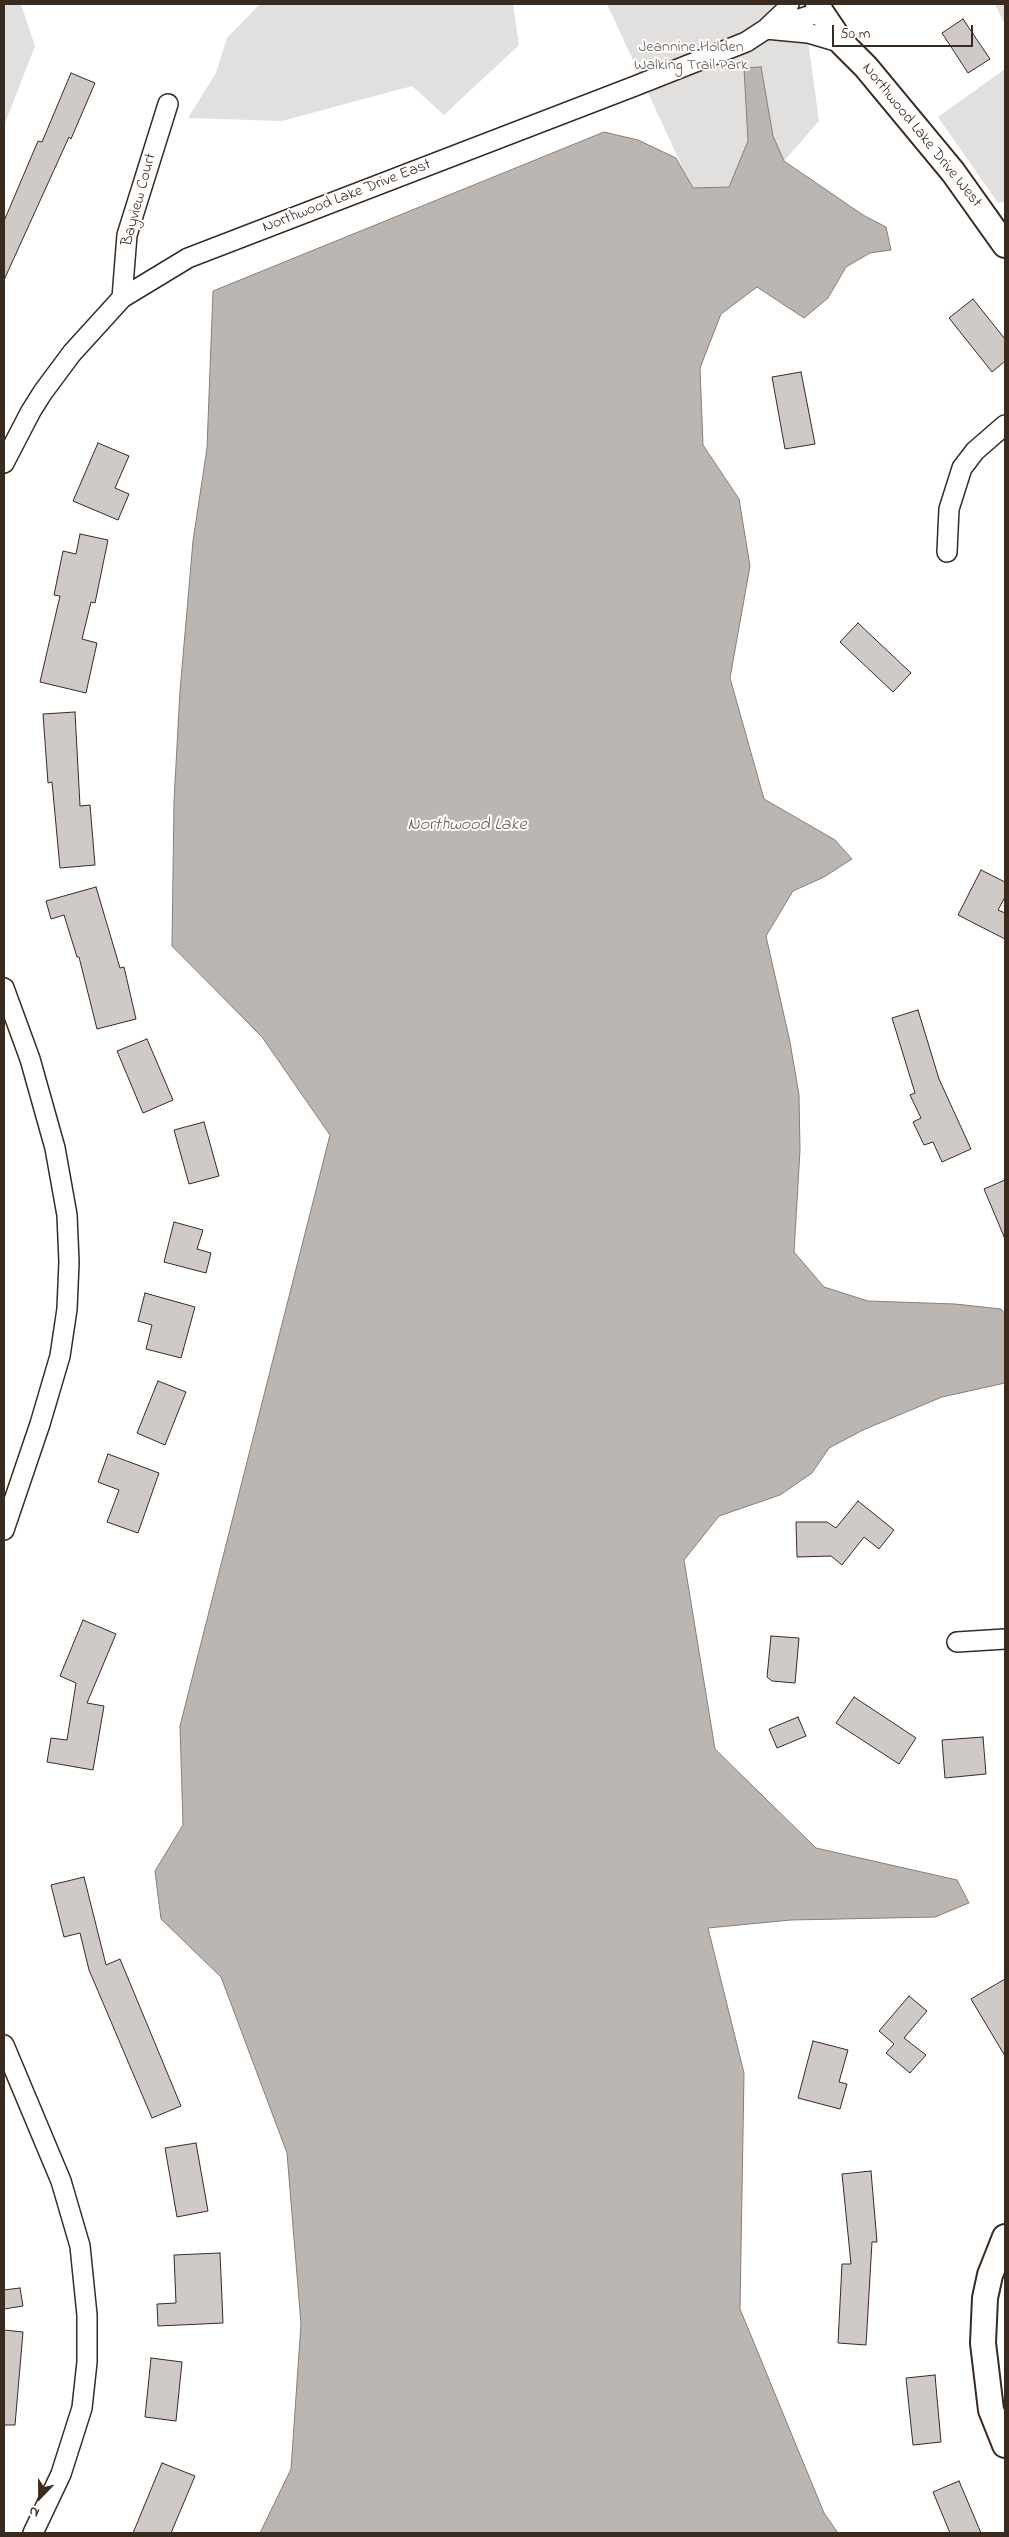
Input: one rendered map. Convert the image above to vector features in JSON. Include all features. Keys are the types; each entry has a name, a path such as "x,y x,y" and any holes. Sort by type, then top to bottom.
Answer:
{"street":[{"name":"Northwood Lake Drive East","path":"4,464 30,410 72,354 122,298 188,258 746,42 766,29 785,11 789,4"},
{"name":"Northwood Lake Drive East","path":"766,29 820,8"},
{"name":"Northwood Lake Drive West","path":"820,8 842,43 866,67 953,172 1005,246"},
{"path":"766,29 808,33 842,43"},
{"name":"Bayview Court","path":"122,298 128,235 168,104"},
{"path":"947,552 949,509 962,468 976,451 1005,425"},
{"path":"4,988 30,1059 55,1148 67,1215 69,1262 67,1309 60,1356 40,1424 4,1530"},
{"path":"957,1642 1005,1639"},
{"path":"4,2045 61,2181 80,2246 87,2315 88,2362 82,2408 62,2474 33,2533"},
{"path":"1005,2237 990,2274 986,2298 983,2343 991,2410 1005,2445"}],"green space":[{"path":"4,4 21,4 35,46 4,126"},
{"path":"260,4 513,4 519,45 444,115 412,86 282,121 188,118 216,73 227,38"},
{"name":"Jeannine Holden Walking Trail Park","path":"607,4 803,4 819,121 784,161 773,136 761,68 744,68 748,141 729,187 692,188"},
{"path":"995,4 1005,4 1005,25"},
{"path":"1005,69 1005,202 998,203 938,117"}],"water":[{"name":"Northwood Lake","path":"761,67 773,136 784,161 863,215 886,227 891,250 870,253 846,267 828,298 804,318 757,287 721,314 700,368 703,445 739,499 750,566 730,678 764,799 835,840 852,859 824,877 793,891 766,936 790,1042 799,1095 800,1150 794,1252 824,1287 868,1301 955,1304 1001,1309 1005,1314 1005,1383 942,1397 863,1430 829,1448 812,1473 780,1495 719,1516 684,1560 715,1749 816,1848 957,1880 969,1903 935,1917 791,1920 708,1928 744,2073 740,2309 824,2513 838,2533 260,2533 291,2469 301,2324 287,2153 221,1977 161,1919 155,1871 183,1825 180,1726 330,1135 262,1037 172,946 174,801 180,691 193,541 207,448 213,291 604,132 638,140 676,158 693,188 729,187 748,141 744,68"}],"building":[{"path":"963,19 990,59 968,73 942,33"},
{"path":"71,73 95,83 71,139 69,137 4,280 4,221 38,141 42,142"},
{"path":"973,299 1005,339 1005,361 992,372 949,318"},
{"path":"801,372 815,444 785,449 772,377"},
{"path":"98,443 129,456 115,488 129,494 118,520 73,501"},
{"path":"80,534 108,540 95,603 91,602 82,639 97,643 86,693 40,682 60,596 54,595 63,551 76,554"},
{"path":"858,623 911,673 893,692 840,642"},
{"path":"75,712 80,806 90,805 95,865 60,868 52,782 48,783 43,714"},
{"path":"981,870 1005,882 1005,897 998,910 1005,913 1005,939 958,915"},
{"path":"96,887 120,968 124,967 136,1019 97,1029 79,957 77,957 64,915 51,919 46,901"},
{"path":"918,1010 939,1079 971,1149 942,1162 933,1142 924,1145 913,1122 921,1118 910,1095 915,1093 892,1018"},
{"path":"147,1039 173,1100 143,1113 117,1051"},
{"path":"204,1122 219,1176 189,1184 174,1130"},
{"path":"1005,1180 1005,1239 984,1189"},
{"path":"174,1222 203,1230 197,1249 211,1253 206,1273 164,1262"},
{"path":"145,1293 195,1307 181,1358 146,1349 152,1325 138,1321"},
{"path":"158,1381 186,1392 165,1445 137,1433"},
{"path":"108,1454 159,1473 138,1533 107,1522 119,1490 98,1482"},
{"path":"858,1501 894,1530 879,1549 864,1537 842,1565 831,1556 797,1557 796,1522 827,1522 836,1528"},
{"path":"83,1620 116,1634 87,1703 104,1706 93,1770 47,1762 51,1738 67,1740 76,1683 60,1676"},
{"path":"771,1636 799,1638 795,1683 772,1681 767,1677"},
{"path":"854,1697 916,1738 899,1764 836,1723"},
{"path":"798,1717 806,1736 777,1748 769,1729"},
{"path":"983,1737 986,1774 945,1778 942,1740"},
{"path":"84,1877 106,1965 120,1959 181,2106 152,2118 89,1970 80,1933 64,1937 51,1885"},
{"path":"1005,1979 1005,2056 971,1999"},
{"path":"909,1996 927,2011 904,2038 926,2055 910,2073 886,2053 894,2044 879,2031"},
{"path":"813,2041 848,2050 839,2082 847,2084 840,2109 798,2098"},
{"path":"196,2143 208,2211 177,2217 165,2148"},
{"path":"871,2171 877,2242 872,2242 866,2345 838,2343 842,2264 851,2264 842,2174"},
{"path":"220,2253 223,2323 158,2326 157,2304 176,2303 174,2255"},
{"path":"20,2288 23,2306 4,2309 4,2290"},
{"path":"4,2330 23,2332 15,2425 4,2425"},
{"path":"151,2358 182,2362 176,2421 145,2417"},
{"path":"935,2375 941,2442 913,2445 906,2378"},
{"path":"162,2463 195,2476 171,2533 133,2533"},
{"path":"959,2481 981,2533 950,2533 933,2492"}]}
